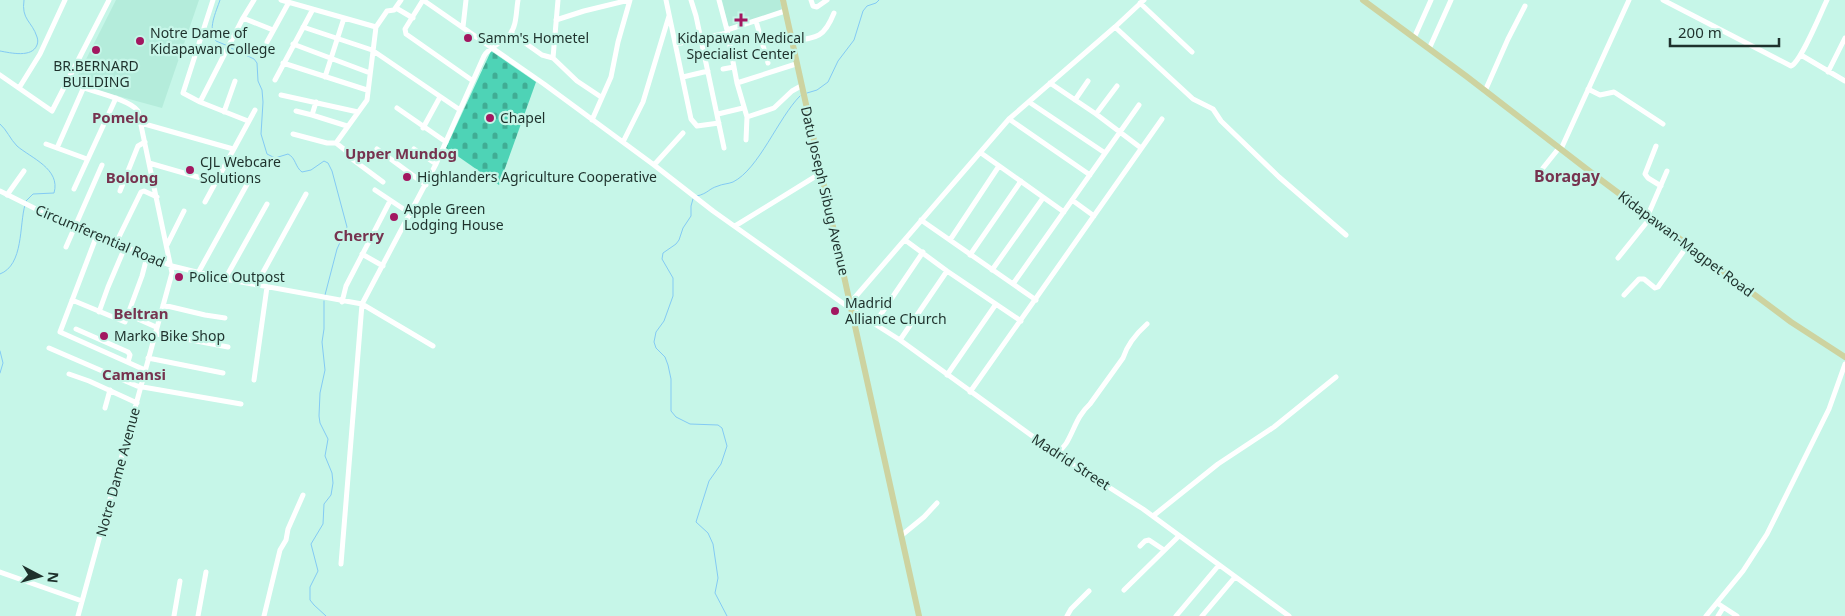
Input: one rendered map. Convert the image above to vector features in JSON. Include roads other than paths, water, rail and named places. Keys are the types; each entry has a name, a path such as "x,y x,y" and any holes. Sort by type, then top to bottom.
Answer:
{"main road":[{"name":"Datu Joseph Sibug Avenue","path":"783,0 919,616"},
{"name":"Kidapawan-Magpet Road","path":"1363,0 1791,322 1845,357"}],"street":[{"path":"19,88 40,54 65,0"},
{"path":"0,75 52,110 109,0"},
{"path":"213,0 182,91 184,94 200,102 248,121"},
{"path":"200,102 254,0"},
{"path":"280,0 300,3 312,9 376,28"},
{"path":"336,143 367,100 376,28 387,11 396,8 401,0"},
{"path":"425,0 405,29 406,34 473,81"},
{"name":"Madrid Street","path":"425,0 623,142 735,226 900,340 1057,454 1153,516 1289,616"},
{"path":"463,27 466,0"},
{"path":"341,564 362,304 426,185 484,56 490,48 508,37 511,33 518,0"},
{"path":"553,58 558,0"},
{"path":"556,20 630,0 611,76 592,120"},
{"path":"666,0 693,122 698,126 719,123"},
{"path":"691,0 702,39 724,148"},
{"path":"719,0 737,83 747,117 746,140"},
{"path":"811,0 813,6 817,7 827,0"},
{"path":"1414,38 1431,0"},
{"path":"1430,49 1451,0"},
{"path":"1543,168 1560,149 1629,0"},
{"path":"1663,0 1789,66 1795,64 1801,55 1827,0"},
{"path":"267,42 289,2"},
{"path":"850,306 1009,119 1115,28 1142,2 1192,52"},
{"path":"1485,91 1525,6"},
{"path":"396,8 413,18"},
{"path":"274,80 312,9"},
{"path":"676,44 727,32 785,12"},
{"path":"791,41 809,39 821,35 829,26 834,13"},
{"path":"623,142 644,102 669,16"},
{"path":"243,18 273,30"},
{"path":"325,77 344,18"},
{"path":"756,21 768,63"},
{"path":"303,27 372,50 460,110"},
{"path":"1115,28 1193,99 1213,109 1222,121 1279,177 1346,235"},
{"path":"511,33 542,55 553,58 577,81 601,97"},
{"path":"1828,72 1845,38"},
{"path":"293,44 370,72"},
{"path":"1801,55 1828,72 1845,79"},
{"path":"283,63 367,90"},
{"path":"737,83 796,64"},
{"path":"723,69 734,67"},
{"path":"683,77 708,71"},
{"path":"224,112 235,81"},
{"path":"1075,100 1088,81"},
{"name":"Notre Dame Avenue","path":"68,82 83,89 133,105 138,111 172,266 171,277 78,616"},
{"path":"1050,83 1096,114 1141,148"},
{"path":"747,117 774,108 792,91 801,86"},
{"path":"1096,114 1117,86"},
{"path":"57,148 83,89"},
{"path":"1588,90 1600,95 1614,92 1663,124"},
{"path":"281,95 358,112"},
{"path":"423,128 440,96"},
{"path":"74,189 116,98"},
{"path":"312,115 316,102"},
{"path":"1029,102 1105,153"},
{"path":"1013,284 1138,105"},
{"path":"397,108 423,128 446,142"},
{"path":"718,114 743,108"},
{"path":"205,202 255,110"},
{"path":"296,111 347,126"},
{"path":"1009,119 1090,175"},
{"path":"970,392 1162,119"},
{"path":"141,123 234,149"},
{"path":"654,165 683,133"},
{"path":"293,134 336,143 352,159 383,182"},
{"path":"120,191 138,146 145,142"},
{"path":"46,144 87,159"},
{"path":"1656,146 1645,174 1660,186"},
{"path":"377,149 426,185"},
{"path":"414,149 436,164"},
{"path":"981,153 1064,212"},
{"path":"150,163 215,182"},
{"path":"66,247 102,165"},
{"path":"950,240 999,166"},
{"path":"7,195 24,171"},
{"path":"1618,258 1649,216 1667,171"},
{"path":"735,226 821,173"},
{"path":"198,273 250,179"},
{"path":"970,254 1021,182"},
{"path":"375,190 411,214"},
{"name":"Circumferential Road","path":"0,191 42,212 172,266 225,279 342,302 362,304"},
{"path":"116,243 141,192 144,191 157,197"},
{"path":"256,285 306,194"},
{"path":"992,270 1043,198"},
{"path":"1072,200 1094,216"},
{"path":"342,302 346,286 390,201"},
{"path":"225,279 267,204"},
{"path":"167,245 184,211"},
{"path":"922,220 1036,300"},
{"path":"97,235 60,333 145,370"},
{"path":"905,240 947,272 1021,322"},
{"path":"1624,295 1638,279 1644,279 1654,288 1658,287 1688,245"},
{"path":"99,312 125,247"},
{"path":"875,323 923,252"},
{"path":"362,254 383,266"},
{"path":"72,300 124,322 127,321 147,257"},
{"path":"900,340 947,272"},
{"path":"254,380 267,287"},
{"path":"362,304 433,346"},
{"path":"947,375 996,304"},
{"path":"162,305 226,318"},
{"path":"129,315 156,327"},
{"path":"1057,454 1067,442 1072,428 1080,415 1123,358 1124,353 1137,334 1147,324"},
{"path":"76,329 128,352 130,355 128,362"},
{"path":"154,334 228,347"},
{"path":"49,348 141,387 241,404"},
{"path":"148,358 223,373"},
{"path":"1706,616 1752,558 1767,534 1829,409 1845,364"},
{"path":"70,374 90,381 137,403"},
{"path":"1153,516 1218,464 1274,428 1336,377"},
{"path":"104,408 110,390"},
{"path":"264,616 280,550 286,540 288,528 303,495"},
{"path":"902,535 924,517 937,503"},
{"path":"1124,590 1178,536"},
{"path":"1140,546 1149,540 1164,550"},
{"path":"1176,616 1219,565"},
{"path":"0,572 82,601"},
{"path":"198,616 206,572"},
{"path":"1202,616 1236,577"},
{"path":"174,616 180,581"},
{"path":"1067,616 1071,609 1089,591"},
{"path":"1717,603 1735,616"},
{"path":"1718,616 1723,608"}],"waterway":[{"path":"0,51 26,53 31,52 37,45 38,41 35,32 25,16 24,0"},
{"path":"220,0 213,21 212,32 216,41 228,46"},
{"path":"807,93 817,90 828,82 838,61 854,40 863,11 867,6 879,0"},
{"path":"231,48 254,59 257,63 258,81 262,90 263,102 261,134 267,154 275,158 288,154 302,172 311,170 324,161 328,163 332,171 347,227 337,249 325,295"},
{"path":"697,196 715,187 733,182 742,175 760,155 792,105 800,96"},
{"path":"0,124 17,146 43,165 53,177 54,193 33,194 26,201"},
{"path":"693,199 691,216 683,228 679,240 663,253 662,259 673,278 673,296 664,321 656,332 654,342 656,348 665,357 668,365 671,379 671,411 676,417 690,424 718,425 722,428 727,446 721,464 709,481 696,522 708,533 713,544 718,578 715,593 727,616"},
{"path":"0,274 8,269 17,253 25,205"},
{"path":"324,301 322,342 325,370 320,393 319,416 320,423 328,439 325,456 332,473 333,483 331,495 324,504 323,524 311,544 318,571 310,587 310,600 326,616"},
{"path":"0,351 3,363 0,373"}],"place":[{"name":"Kidapawan Medical Specialist Center","path":"741,20"},
{"name":"Samm's Hometel","path":"468,38"},
{"name":"Notre Dame of Kidapawan College","path":"140,41"},
{"name":"BR.BERNARD BUILDING","path":"96,50"},
{"name":"Chapel","path":"490,118"},
{"name":"CJL Webcare Solutions","path":"190,170"},
{"name":"Highlanders Agriculture Cooperative","path":"407,177"},
{"name":"Apple Green Lodging House","path":"394,217"},
{"name":"Police Outpost","path":"179,277"},
{"name":"Madrid Alliance Church","path":"835,311"},
{"name":"Marko Bike Shop","path":"104,336"}],"district":[{"name":"Pomelo","path":"120,118"},
{"name":"Upper Mundog","path":"401,154"},
{"name":"Boragay","path":"1567,176"},
{"name":"Bolong","path":"132,178"},
{"name":"Cherry","path":"359,236"},
{"name":"Beltran","path":"141,314"},
{"name":"Camansi","path":"134,375"}]}
